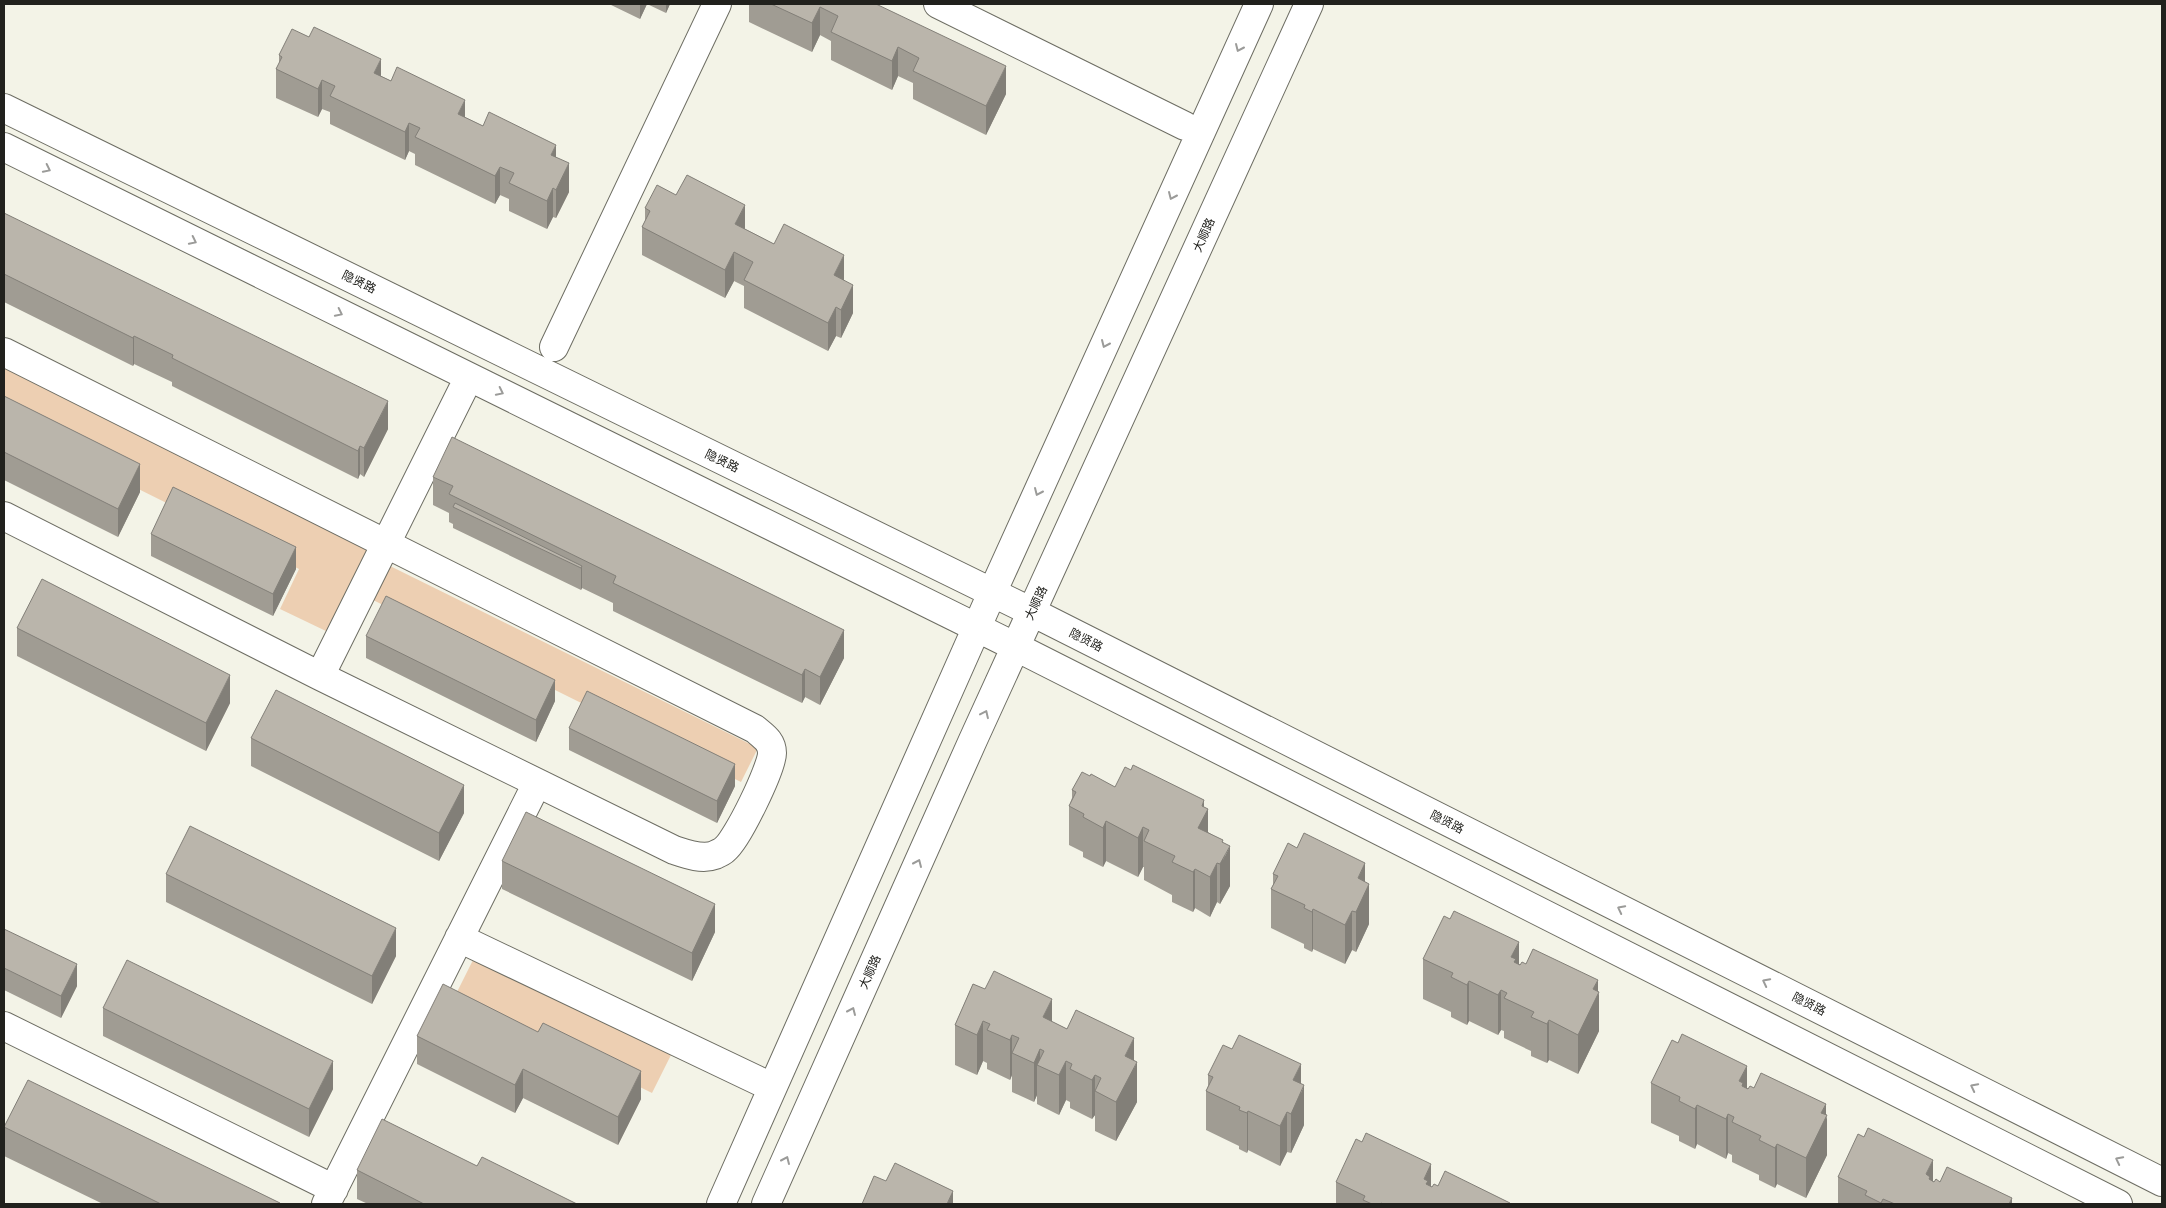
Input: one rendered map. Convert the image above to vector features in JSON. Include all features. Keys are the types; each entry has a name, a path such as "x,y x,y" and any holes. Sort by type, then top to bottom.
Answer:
{"street":[{"path":"554,346 717,4"},
{"path":"721,1204 992,593 1259,4"},
{"name":"大顺路","path":"766,1204 1016,647 1309,4"},
{"path":"945,5 1185,126"},
{"name":"隐贤路","path":"4,108 1032,612 2162,1182"},
{"path":"4,147 1016,647 2118,1204"},
{"path":"4,352 755,729 768,739 772,752 769,767 738,832 726,849 713,856 696,856 674,850 320,676 4,516"},
{"path":"320,676 466,383"},
{"path":"4,1026 330,1196 537,783"},
{"path":"459,938 759,1080"}],"shaded area":[{"path":"4,368 368,549 328,632 280,609 299,569 4,422"},
{"path":"388,565 758,748 741,782 371,599"},
{"path":"476,954 673,1051 652,1093 455,996"}],"building":[{"path":"771,4 876,4 1006,66 986,106 913,71 919,58 898,47 892,61 831,32 838,16 820,7 812,23"},
{"path":"314,27 381,59 374,73 391,81 397,67 465,100 458,114 483,126 489,112 556,145 551,155 569,163 556,190 553,188 547,201 509,183 514,173 500,167 495,176 415,137 420,128 409,123 405,132 330,96 335,86 322,80 318,89 276,69 282,57 279,55 292,29 309,37"},
{"path":"687,175 745,205 735,224 774,244 784,224 844,255 834,275 853,285 841,310 836,307 828,323 744,280 753,262 734,252 725,270 642,227 650,211 645,208 657,185 676,195"},
{"path":"4,213 388,401 364,448 360,446 358,451 172,358 173,355 134,336 133,338 4,274"},
{"path":"4,396 140,464 118,509 4,452"},
{"path":"452,437 844,630 820,677 805,669 802,675 613,583 616,576 449,494 453,486 433,477"},
{"path":"173,487 296,547 273,594 151,534"},
{"path":"455,503 582,566 581,568 453,507"},
{"path":"42,579 230,675 206,723 17,628"},
{"path":"386,596 555,680 536,720 366,636"},
{"path":"276,690 464,785 439,833 251,738"},
{"path":"587,691 735,764 717,801 569,728"},
{"path":"1133,765 1204,800 1202,806 1208,809 1198,828 1223,840 1222,842 1230,846 1220,864 1217,863 1210,877 1195,869 1193,872 1172,862 1175,856 1144,841 1149,830 1143,827 1138,838 1106,821 1103,828 1083,817 1084,814 1069,806 1076,792 1072,790 1082,772 1090,776 1091,774 1115,787 1125,767 1131,770"},
{"path":"526,812 715,904 692,953 502,861"},
{"path":"190,826 396,928 372,976 166,874"},
{"path":"1304,833 1365,863 1358,878 1369,884 1356,912 1352,911 1345,925 1313,909 1312,912 1304,908 1305,905 1271,889 1278,876 1273,874 1288,843 1297,848"},
{"path":"1454,911 1519,942 1511,957 1516,959 1514,962 1520,965 1522,962 1526,964 1533,949 1598,980 1593,989 1599,992 1578,1035 1549,1020 1547,1024 1531,1017 1534,1012 1504,998 1507,993 1501,990 1498,995 1469,981 1467,985 1451,977 1453,973 1423,959 1444,916 1450,919"},
{"path":"4,929 77,964 61,996 4,968"},
{"path":"127,960 333,1061 309,1109 103,1008"},
{"path":"994,971 1052,999 1043,1017 1067,1029 1076,1010 1134,1038 1125,1056 1137,1062 1116,1102 1095,1091 1101,1078 1095,1075 1092,1080 1070,1069 1072,1064 1066,1061 1059,1075 1037,1065 1044,1051 1040,1049 1034,1063 1012,1053 1019,1038 1012,1035 1010,1040 987,1030 990,1024 983,1021 977,1035 955,1025 973,984 985,989"},
{"path":"443,984 538,1032 543,1023 641,1071 618,1117 523,1069 515,1085 417,1036"},
{"path":"1682,1034 1747,1066 1739,1081 1743,1083 1742,1086 1748,1089 1750,1086 1754,1088 1761,1073 1826,1104 1821,1113 1827,1115 1806,1158 1777,1144 1775,1148 1759,1140 1761,1136 1732,1122 1734,1117 1728,1114 1726,1119 1697,1105 1695,1109 1679,1101 1680,1097 1651,1083 1672,1040 1678,1043"},
{"path":"1239,1035 1301,1064 1293,1080 1304,1085 1291,1114 1287,1112 1280,1126 1248,1111 1247,1113 1239,1110 1240,1107 1206,1091 1213,1077 1208,1075 1223,1045 1232,1049"},
{"path":"28,1080 280,1203 161,1204 4,1127"},
{"path":"382,1119 477,1166 482,1157 577,1204 424,1204 357,1170"},
{"path":"1868,1128 1933,1160 1926,1174 1934,1182 1936,1179 1940,1182 1947,1167 2012,1198 2009,1204 1895,1204 1883,1199 1881,1203 1865,1195 1867,1191 1838,1177 1858,1134 1864,1137"},
{"path":"1366,1133 1431,1164 1424,1179 1428,1181 1426,1184 1432,1187 1434,1184 1438,1186 1445,1171 1510,1203 1372,1204 1363,1200 1365,1196 1336,1182 1356,1139 1362,1142"},
{"path":"895,1163 953,1191 947,1204 862,1204 874,1176 886,1181"}]}
